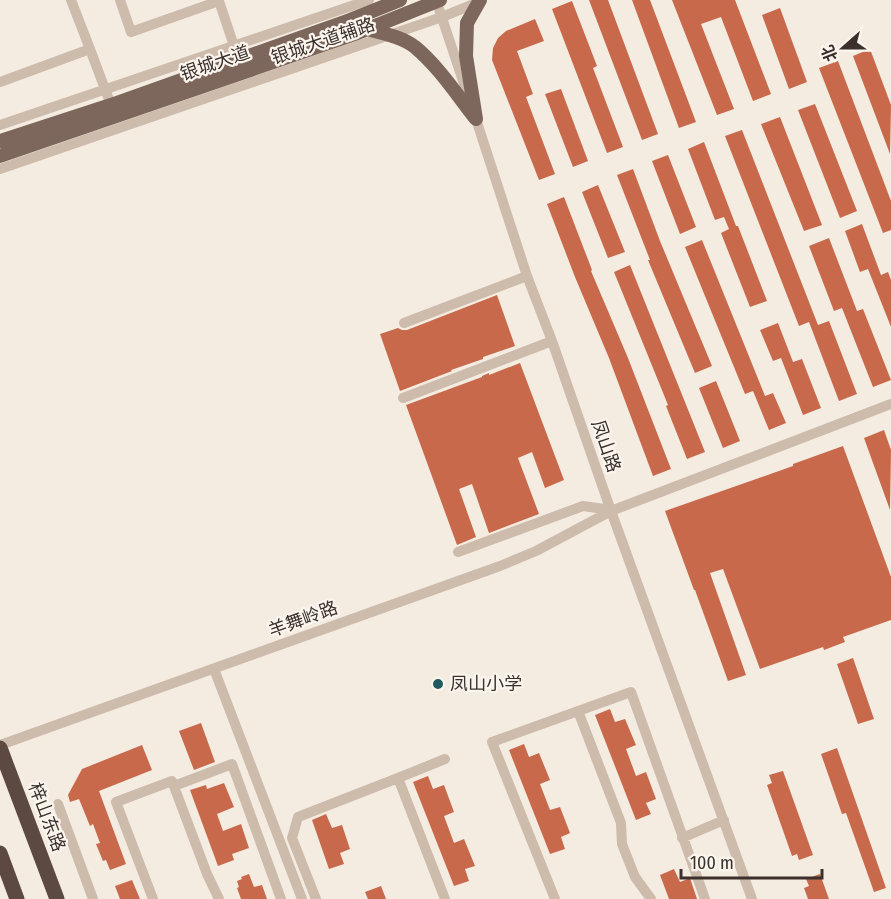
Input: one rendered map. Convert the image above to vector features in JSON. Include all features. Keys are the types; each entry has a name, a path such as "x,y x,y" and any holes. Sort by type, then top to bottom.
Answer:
{"highway":[{"name":"梓山东路","path":"0,746 57,899"},
{"path":"0,853 17,899"}],"main road":[{"path":"370,6 380,0"},
{"name":"银城大道","path":"0,141 238,60 370,6 400,0"},
{"name":"银城大道","path":"0,156 367,29 438,0"},
{"path":"476,119 466,56 467,23 481,1"},
{"path":"367,29 390,35 414,46 440,72 476,119"}],"street":[{"path":"71,0 111,105"},
{"path":"120,0 131,32 218,1 238,60"},
{"name":"凤山路","path":"438,0 527,276 752,899"},
{"name":"银城大道辅路","path":"0,169 442,17 481,1"},
{"name":"银城大道辅路","path":"0,125 370,6"},
{"path":"0,82 90,49"},
{"path":"404,323 527,276"},
{"path":"403,398 552,341"},
{"name":"羊舞岭路","path":"0,746 500,567 536,551 611,510 891,404"},
{"path":"458,552 583,506 611,510"},
{"path":"214,669 302,899"},
{"path":"555,899 492,741 631,692 705,899"},
{"path":"578,711 621,823 622,844 630,866 651,899"},
{"path":"316,899 292,838 298,817 445,759"},
{"path":"174,786 231,764 280,899"},
{"path":"398,778 445,899"},
{"path":"153,899 116,802 172,781 207,874 219,899"},
{"path":"58,804 93,899"},
{"path":"682,838 724,820"}],"building":[{"path":"589,0 608,0 658,134 642,140"},
{"path":"632,0 650,0 696,122 679,128"},
{"path":"672,0 735,0 771,94 753,101 721,17 701,24 734,109 717,115"},
{"path":"572,1 597,66 593,68 623,147 607,153 552,9"},
{"path":"780,8 807,82 789,89 762,15"},
{"path":"535,19 544,41 517,51 533,94 526,97 555,174 539,180 492,60 493,48 498,38 506,31"},
{"path":"870,49 891,105 890,154 853,56"},
{"path":"838,61 891,201 891,230 883,233 819,68"},
{"path":"561,89 588,161 573,167 545,94"},
{"path":"815,104 857,211 840,218 798,110"},
{"path":"780,117 822,225 804,231 761,124"},
{"path":"742,130 818,325 829,321 857,394 839,401 809,322 799,326 725,136"},
{"path":"704,142 767,301 750,307 721,233 729,229 724,217 715,220 688,149"},
{"path":"668,155 696,227 680,234 652,161"},
{"path":"633,169 712,366 695,373 648,260 650,260 617,175"},
{"path":"598,185 625,252 608,258 582,192"},
{"path":"564,197 591,271 671,469 653,476 609,358 547,204"},
{"path":"862,224 881,275 888,272 891,280 891,327 868,269 860,272 845,231"},
{"path":"829,238 857,311 863,309 891,380 873,387 842,308 834,311 809,246"},
{"path":"702,240 765,396 773,393 786,423 769,430 753,391 745,394 685,247"},
{"path":"630,265 705,452 687,459 666,406 668,405 614,272"},
{"path":"497,295 515,346 400,391 380,334 398,328 407,330"},
{"path":"778,323 793,362 802,359 821,408 803,415 781,358 773,361 760,330"},
{"path":"520,363 564,480 545,488 532,452 518,458 539,514 489,533 472,484 459,489 476,537 457,545 406,405"},
{"path":"716,381 740,441 723,448 699,388"},
{"path":"884,430 891,450 890,510 864,438"},
{"path":"843,446 891,577 891,620 843,637 845,642 824,650 823,647 760,669 723,569 710,573 746,675 728,681 665,511"},
{"path":"853,658 874,719 858,724 837,664"},
{"path":"610,709 615,722 625,719 636,745 626,749 636,776 646,772 656,799 646,803 651,814 636,820 595,715"},
{"path":"201,723 215,762 194,770 179,731"},
{"path":"524,744 529,757 539,753 550,780 540,784 550,810 560,807 570,833 561,837 565,849 550,854 509,750"},
{"path":"142,745 152,770 99,791 126,864 110,870 106,860 103,861 96,844 100,843 93,824 90,826 79,799 70,802 68,795 82,769"},
{"path":"837,748 886,888 874,892 846,813 842,814 821,754"},
{"path":"783,771 813,855 799,860 797,854 792,856 767,785 772,783 769,775"},
{"path":"428,776 433,789 444,785 454,812 444,816 454,843 464,839 475,866 465,869 469,881 454,886 413,782"},
{"path":"224,783 234,807 217,814 223,831 241,824 249,848 232,854 234,860 218,866 190,790 206,785 207,789"},
{"path":"326,814 332,828 342,825 350,849 340,853 344,864 329,869 312,820"},
{"path":"674,869 680,882 690,878 697,899 669,899 660,875"},
{"path":"249,874 254,887 262,885 267,899 241,899 237,881"},
{"path":"820,874 829,899 808,899 804,888 809,886 806,879"},
{"path":"132,880 140,899 120,899 115,886"},
{"path":"381,886 386,899 368,899 365,892"}],"place":[{"name":"凤山小学","path":"438,684"}]}
